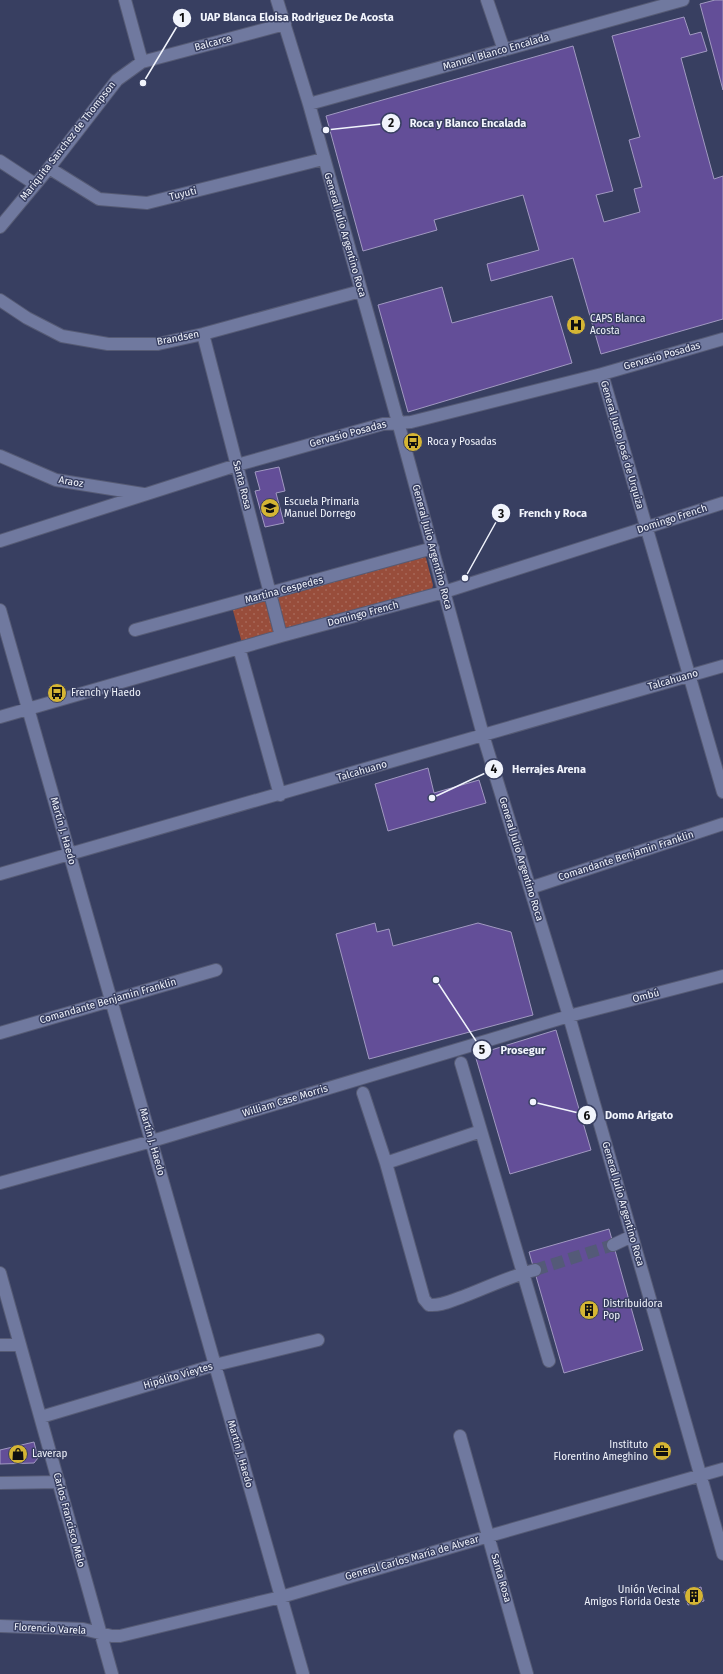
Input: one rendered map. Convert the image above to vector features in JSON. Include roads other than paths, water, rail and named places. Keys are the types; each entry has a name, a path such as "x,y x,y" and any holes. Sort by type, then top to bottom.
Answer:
{"street":[{"path":"125,0 142,62"},
{"name":"General Julio Argentino Roca","path":"277,0 309,104 323,159 433,548 483,735 569,1016 723,1554"},
{"path":"487,0 504,50"},
{"name":"Manuel Blanco Encalada","path":"309,104 683,0"},
{"name":"Balcarce","path":"142,62 285,24"},
{"name":"Mariquita Sanchez de Thompson","path":"0,227 49,168 117,80 142,62"},
{"name":"Tuyuti","path":"49,168 99,199 147,203 323,159"},
{"path":"0,161 35,184"},
{"name":"Brandsen","path":"0,300 28,318 62,336 108,344 158,344 203,334 361,291"},
{"name":"Santa Rosa","path":"203,334 281,636"},
{"name":"Gervasio Posadas","path":"0,541 237,465 383,424 411,422 602,374 723,339"},
{"name":"General Justo José de Urquiza","path":"602,374 688,676 723,792"},
{"name":"Araoz","path":"0,456 56,480 147,494"},
{"name":"Domingo French","path":"0,717 281,636 444,592 723,503"},
{"name":"Martina Cespedes","path":"135,630 433,548"},
{"name":"Martín J. Haedo","path":"0,610 303,1674"},
{"path":"239,648 280,795"},
{"name":"Talcahuano","path":"0,874 69,856 723,666"},
{"name":"Comandante Benjamin Franklin","path":"530,888 723,824"},
{"name":"Comandante Benjamin Franklin","path":"0,1032 216,970"},
{"name":"Ombú","path":"569,1016 723,976"},
{"name":"William Case Morris","path":"0,1183 152,1141 569,1016"},
{"path":"461,1063 549,1362"},
{"path":"363,1093 386,1163 424,1298 429,1305 439,1306 522,1273 534,1270"},
{"path":"386,1163 481,1131"},
{"path":"613,1245 632,1236"},
{"name":"Carlos Francisco Melo","path":"0,1273 59,1482 99,1633 112,1674"},
{"name":"Hipólito Vieytes","path":"41,1417 215,1365 318,1340"},
{"path":"0,1345 20,1345"},
{"name":"Santa Rosa","path":"460,1436 528,1674"},
{"name":"General Carlos María de Alvear","path":"99,1633 120,1636 281,1597 723,1469"},
{"path":"0,1483 59,1482"},
{"name":"Florencio Varela","path":"0,1626 83,1629 99,1633"}],"tunnel":[{"path":"535,1270 613,1245"}],"place":[{"name":"UAP Blanca Eloisa Rodriguez De Acosta","path":"143,83"},
{"name":"Roca y Blanco Encalada","path":"326,130"},
{"name":"CAPS Blanca Acosta","path":"576,325"},
{"name":"Roca y Posadas","path":"413,442"},
{"name":"Escuela Primaria Manuel Dorrego","path":"270,508"},
{"name":"French y Roca","path":"465,578"},
{"name":"French y Haedo","path":"57,693"},
{"name":"Herrajes Arena","path":"432,798"},
{"name":"Prosegur","path":"436,980"},
{"name":"Domo Arigato","path":"533,1102"},
{"name":"Distribuidora Pop","path":"589,1310"},
{"name":"Instituto Florentino Ameghino","path":"662,1451"},
{"name":"Laverap","path":"18,1454"},
{"name":"Unión Vecinal Amigos Florida Oeste","path":"694,1596"}]}
